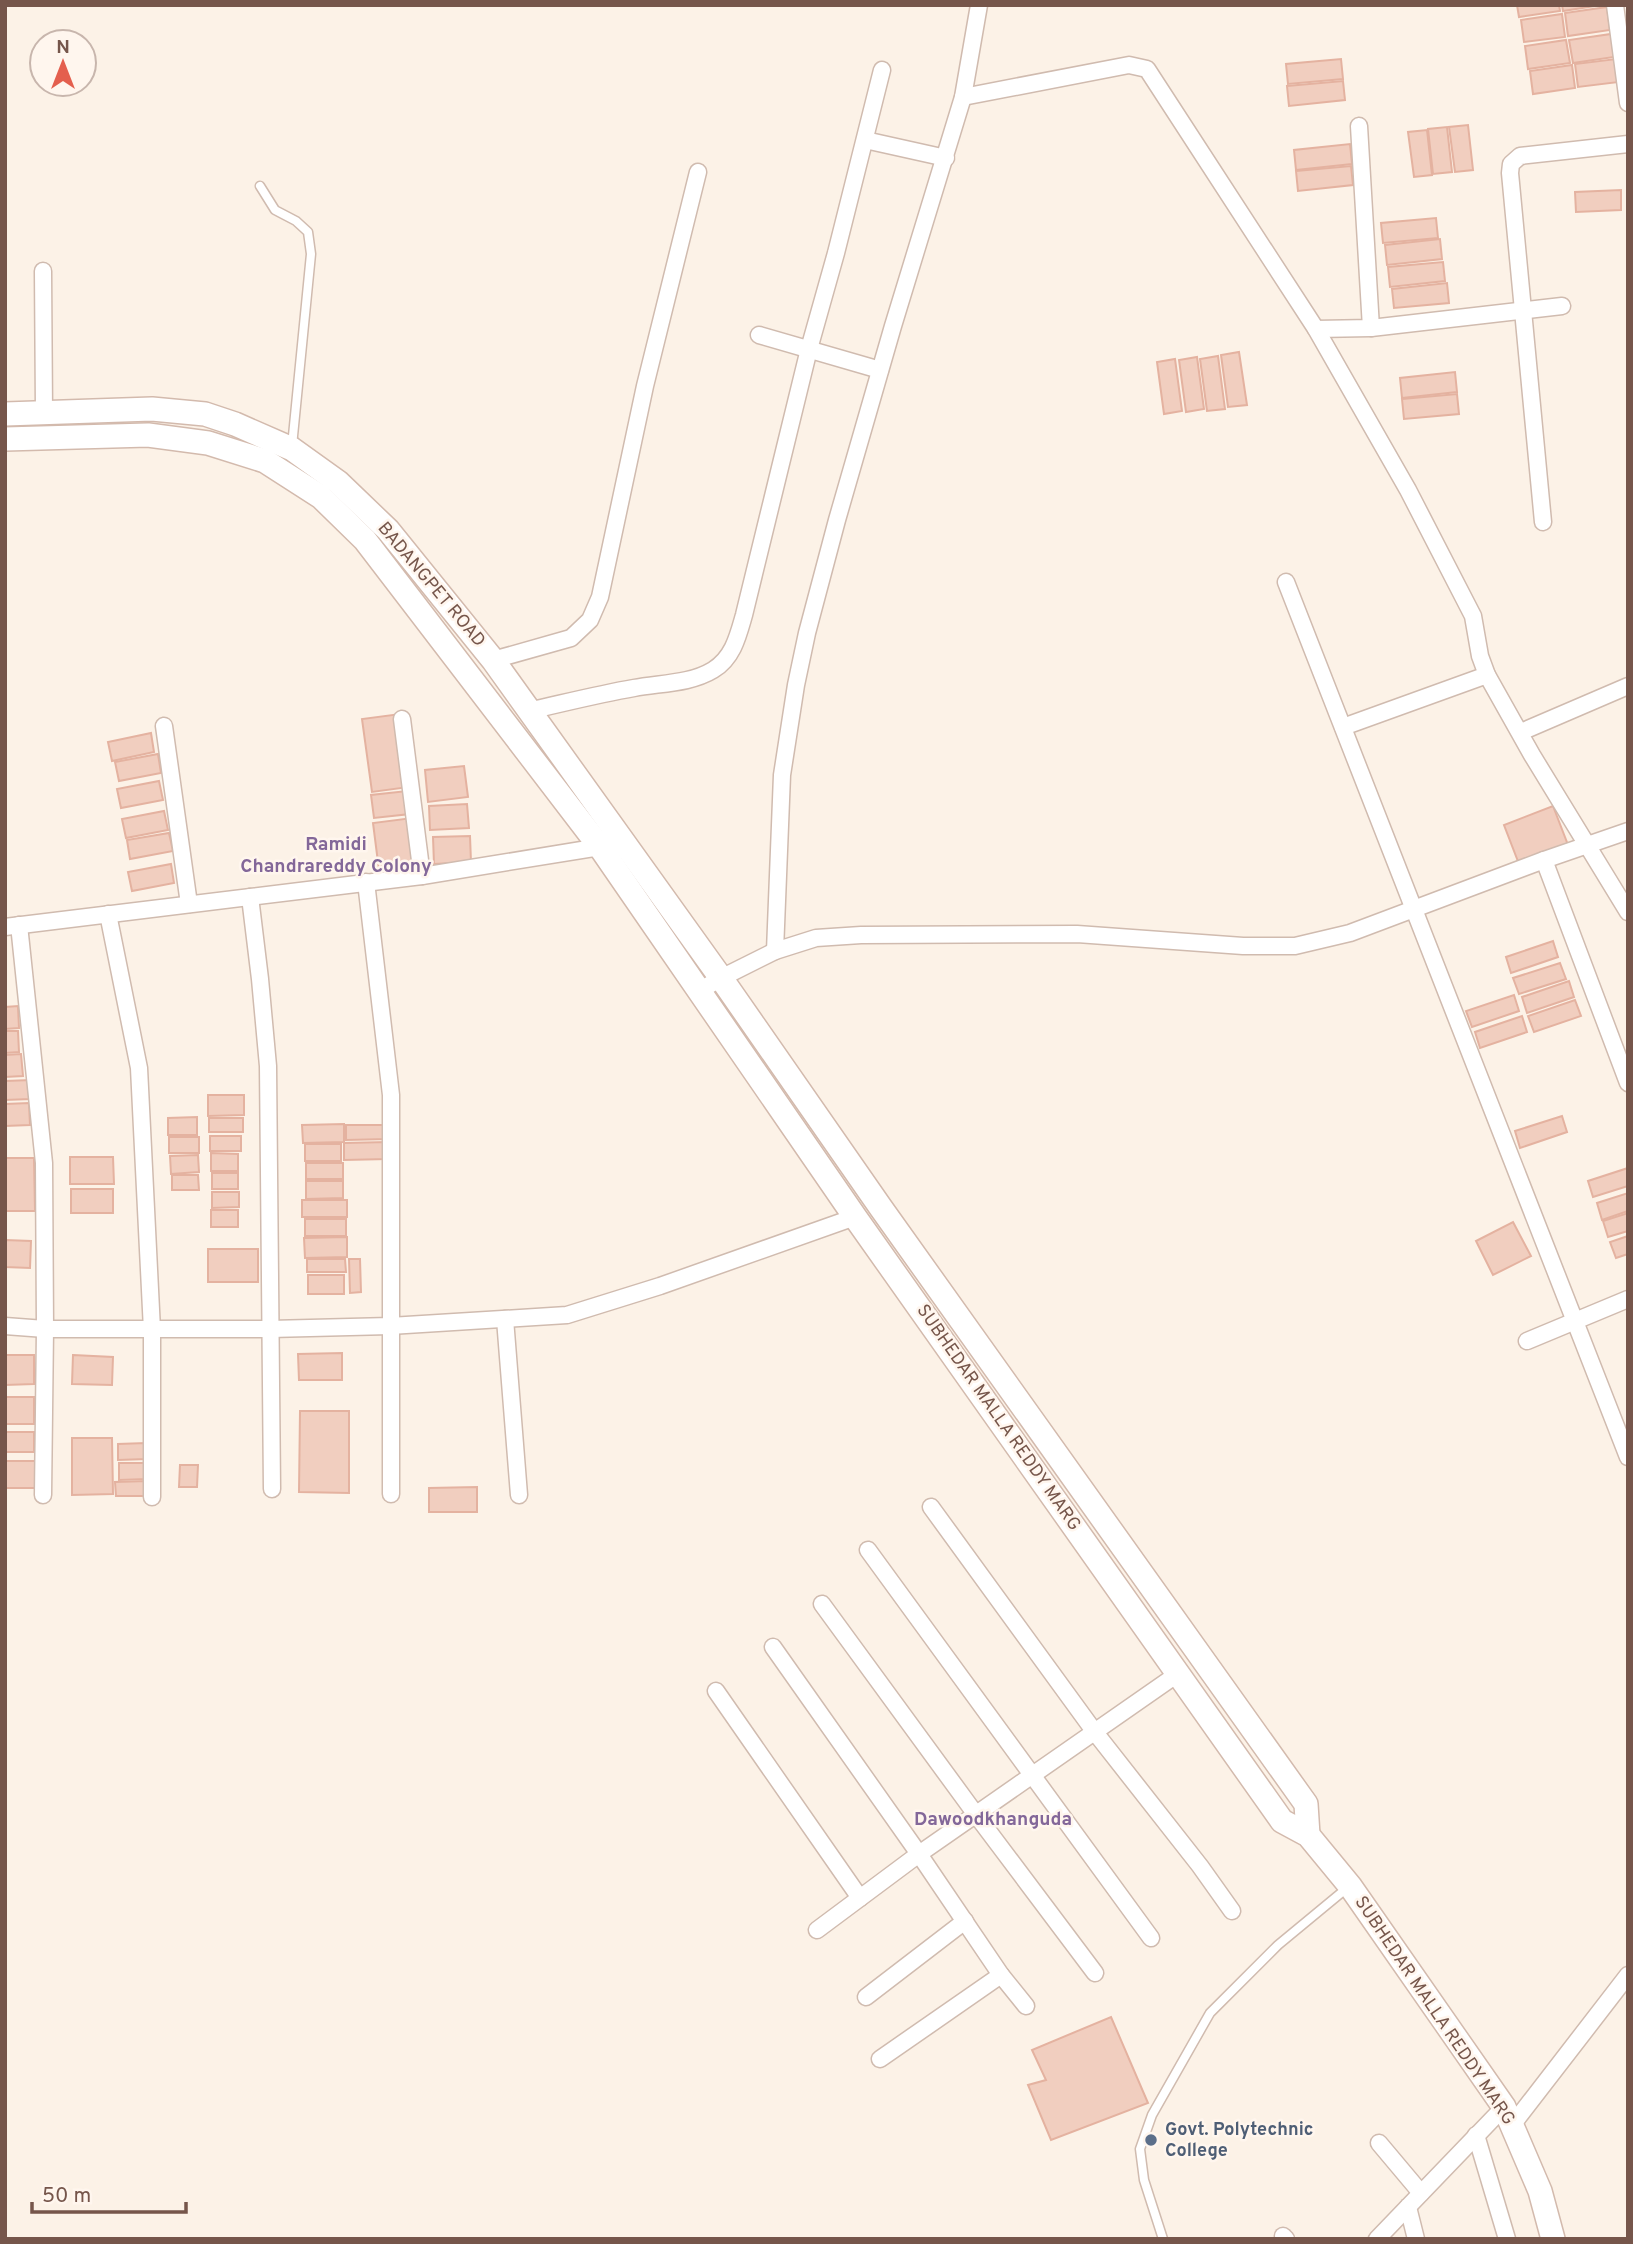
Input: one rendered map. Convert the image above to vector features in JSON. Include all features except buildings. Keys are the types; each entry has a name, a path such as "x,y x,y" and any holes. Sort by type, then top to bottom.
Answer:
{"main road":[{"name":"BADANGPET ROAD","path":"5,414 152,409 205,414 292,449 338,482 388,530 493,660 721,978"},
{"name":"BADANGPET ROAD","path":"5,439 148,435 208,443 265,461 321,497 365,540 600,847 699,991"},
{"name":"SUBHEDAR MALLA REDDY MARG","path":"721,978 881,1208 1306,1804 1308,1835"},
{"name":"SUBHEDAR MALLA REDDY MARG","path":"699,991 855,1217 1282,1821 1308,1835 1350,1886 1508,2115 1540,2191 1553,2239"}],"street":[{"path":"775,951 782,775 796,685 837,520 963,97 979,5"},
{"path":"1615,5 1628,103"},
{"path":"963,97 1129,65 1146,69 1316,329 1408,490 1464,597 1473,616 1480,656 1487,675 1532,755 1628,912"},
{"path":"528,711 635,688 687,681 714,670 730,655 744,615 809,349 882,70"},
{"path":"1359,126 1371,328"},
{"path":"865,140 946,158"},
{"path":"1543,522 1521,311 1511,164 1520,156 1628,144"},
{"path":"493,660 570,638 590,620 600,597 645,386 698,172"},
{"path":"43,271 44,413"},
{"path":"1316,329 1371,328 1563,306"},
{"path":"759,335 880,370"},
{"path":"1286,582 1628,1457"},
{"path":"1343,727 1487,675"},
{"path":"1521,733 1628,686"},
{"path":"402,719 422,876"},
{"path":"164,726 189,904"},
{"path":"699,991 775,951 816,938 861,935 1077,934 1243,946 1295,946 1350,933 1628,831"},
{"path":"44,1495 44,1163 12,926 422,876 600,847"},
{"path":"1544,860 1628,1083"},
{"path":"366,882 391,1095 391,1494"},
{"path":"250,897 268,1066 272,1489"},
{"path":"108,914 139,1068 152,1330 152,1497"},
{"path":"5,1326 46,1329 270,1329 390,1326 567,1315 660,1286 855,1217"},
{"path":"1527,1341 1628,1299"},
{"path":"505,1319 519,1495"},
{"path":"931,1507 1094,1731 1200,1866 1231,1910"},
{"path":"868,1550 1151,1938"},
{"path":"822,1604 1095,1973"},
{"path":"773,1647 1001,1975 1026,2006"},
{"path":"817,1930 919,1854 1179,1673"},
{"path":"716,1691 860,1898"},
{"path":"866,1997 965,1921"},
{"path":"880,2059 1001,1975"},
{"path":"1377,2239 1476,2135 1508,2115 1628,1975"},
{"path":"1476,2135 1507,2239"},
{"path":"1379,2143 1422,2193"},
{"path":"1408,2207 1416,2239"}],"lane":[{"path":"260,186 275,210 296,221 308,232 311,254 292,449"},
{"path":"1163,2239 1144,2180 1140,2149 1152,2115 1210,2012 1278,1945 1350,1886"}],"place":[{"name":"Govt. Polytechnic College","path":"1151,2140"}],"district":[{"name":"Ramidi Chandrareddy Colony","path":"336,856"},
{"name":"Dawoodkhanguda","path":"993,1820"}]}
